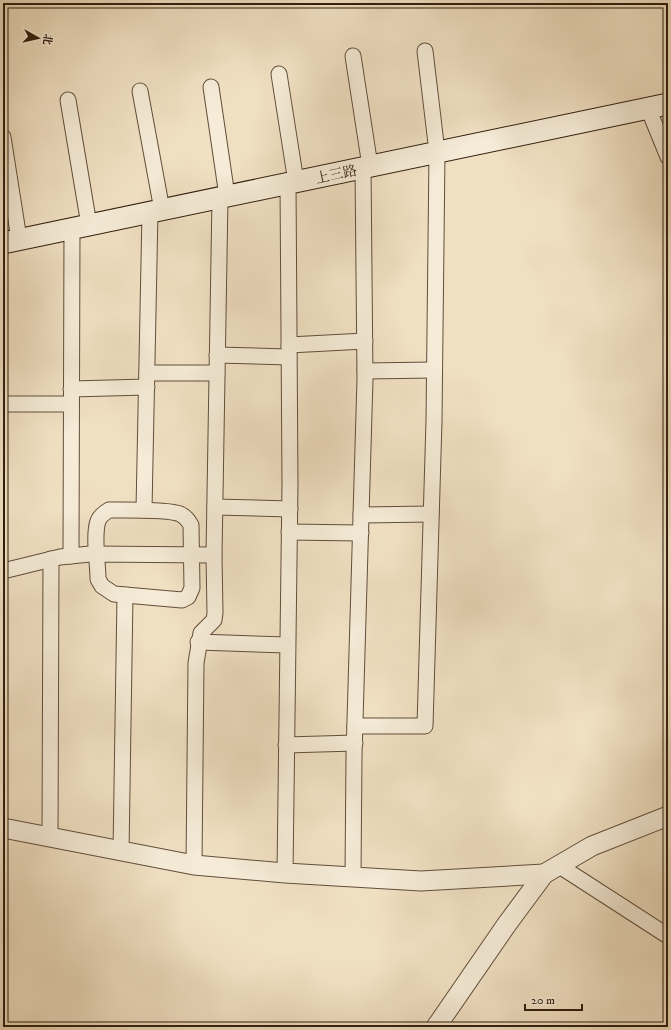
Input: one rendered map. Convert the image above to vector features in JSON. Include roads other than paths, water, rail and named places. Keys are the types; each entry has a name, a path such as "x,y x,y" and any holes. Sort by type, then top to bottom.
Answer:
{"main road":[{"name":"上三路","path":"11,241 668,104"}],"street":[{"path":"355,726 425,726 431,514 437,152 425,51"},
{"path":"353,56 366,167 365,371 355,726 353,878"},
{"path":"279,74 292,183 289,351 290,509 284,873"},
{"path":"194,865 196,663 198,642 201,633 214,620 217,355 223,197 211,87"},
{"path":"140,91 156,211 147,380 144,510"},
{"path":"68,100 80,227 71,388 71,556"},
{"path":"648,108 668,157"},
{"path":"3,137 11,241"},
{"path":"217,355 289,351 365,341"},
{"path":"365,371 434,370"},
{"path":"71,388 217,373"},
{"path":"3,404 71,404"},
{"path":"215,507 290,509"},
{"path":"109,510 144,510 179,513 187,518 191,525 192,588 188,597 182,600 114,594 102,586 98,579 96,531 98,521 102,515 109,510"},
{"path":"361,515 431,514"},
{"path":"289,532 361,534"},
{"path":"3,571 51,559 71,556 97,554 214,554"},
{"path":"50,838 51,559"},
{"path":"121,852 125,595"},
{"path":"198,642 287,645"},
{"path":"286,745 355,743"},
{"path":"436,1027 507,924 551,870 592,846 668,816"},
{"path":"3,828 194,865 284,873 421,882 551,870 668,936"}]}
